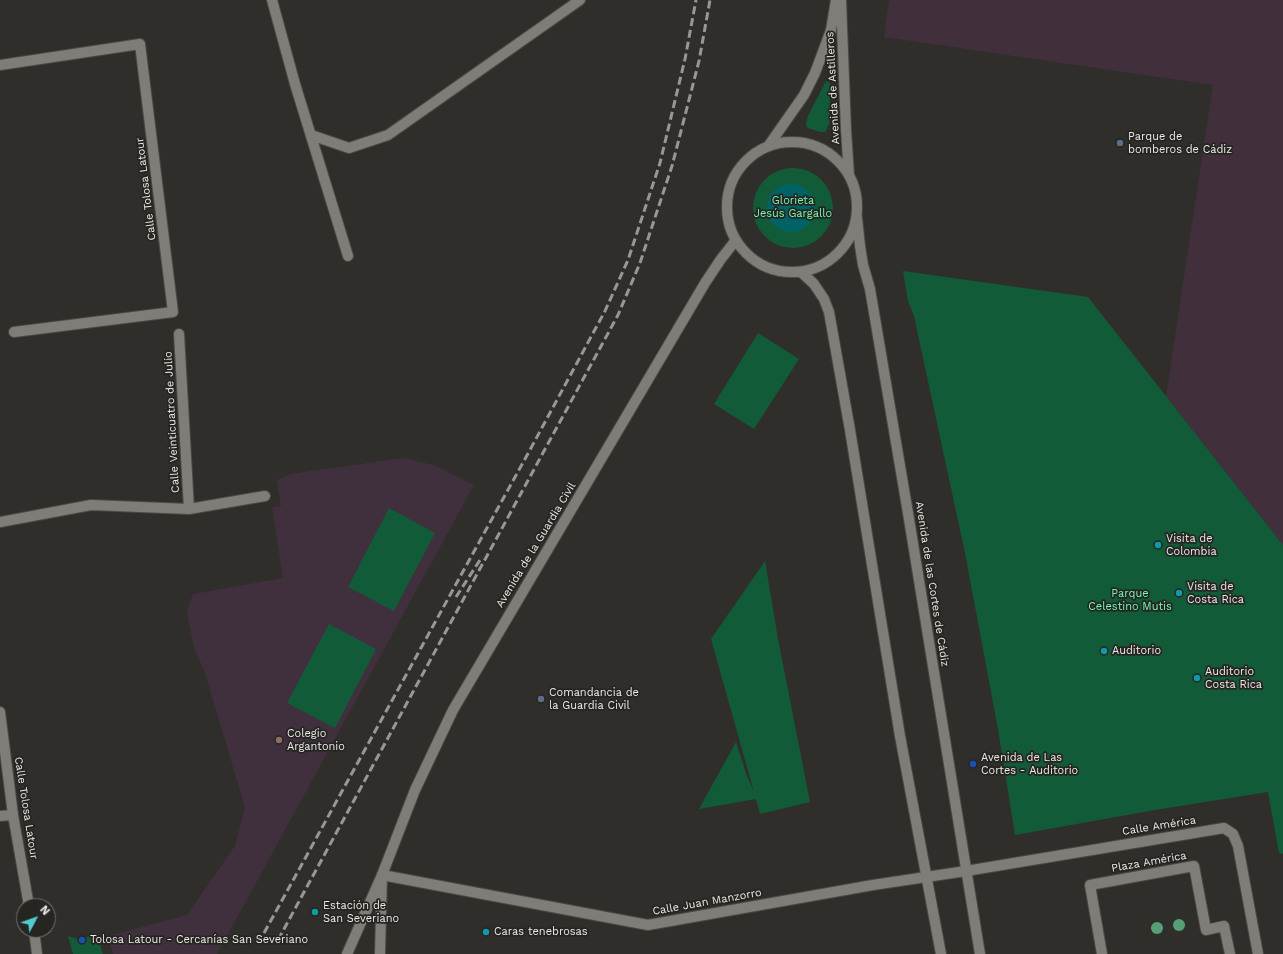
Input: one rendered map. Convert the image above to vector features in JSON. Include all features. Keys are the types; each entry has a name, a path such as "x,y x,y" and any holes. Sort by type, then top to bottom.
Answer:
{"main road":[{"path":"272,0 295,84 348,256"},
{"path":"311,135 348,148 388,135 580,0"},
{"name":"Avenida de Astilleros","path":"769,145 804,95 815,73 831,30 836,0"},
{"name":"Avenida de Astilleros","path":"841,0 849,175"},
{"name":"Calle Tolosa Latour","path":"0,65 140,44 173,312 14,332"},
{"path":"784,142 800,142 815,145 828,152 840,162 849,175 855,188 858,203 854,231 847,244 827,263 814,269 789,273 768,268 750,257 742,250 728,223 726,204 730,185 739,168 752,154 769,145 784,142"},
{"name":"Avenida de las Cortes de Cádiz","path":"857,218 863,265 870,289 911,528 980,954"},
{"name":"Avenida de la Guardia Civil","path":"347,954 382,875 415,790 453,710 705,283 721,258 736,240"},
{"path":"801,272 814,284 824,299 829,312 850,430 900,736 941,954"},
{"name":"Calle Veinticuatro de Julio","path":"179,334 189,509"},
{"name":"Calle Veinticuatro de Julio","path":"0,522 91,505 189,509 265,496"},
{"name":"Calle Tolosa Latour","path":"0,712 13,815 28,898"},
{"path":"0,816 13,815"},
{"name":"Calle América","path":"966,871 1224,828 1233,834 1238,846 1258,954"},
{"name":"Plaza América","path":"1102,954 1090,885 1194,866 1206,930 1224,926 1230,954"},
{"name":"Calle Juan Manzorro","path":"382,875 648,924 926,876 966,871"},
{"path":"380,954 382,875"},
{"path":"35,938 37,954"}],"shaded area":[{"path":"889,0 1283,0 1283,545 1166,396 1213,85 884,37"},
{"name":"Colegio Argantonio","path":"403,458 434,465 474,485 217,954 113,954 108,936 187,915 235,846 245,807 205,673 193,645 187,610 193,594 283,578 272,507 281,506 277,480 290,474"}],"green space":[{"path":"826,81 830,83 829,124 825,132 820,132 808,128 806,123 808,116"},
{"name":"Glorieta Jesús Gargallo","path":"793,168 808,171 821,180 830,193 833,208 830,223 821,236 808,245 793,248 778,245 765,236 756,223 753,208 756,193 765,180 778,171"},
{"name":"Parque Celestino Mutis","path":"903,271 1088,297 1283,545 1283,854 1279,853 1268,792 1015,835 998,729 965,553 914,316 908,301"},
{"path":"758,333 799,359 754,429 714,404"},
{"path":"389,508 435,533 394,611 348,587"},
{"path":"765,561 778,639 810,802 760,814 756,799 699,809 736,742 754,792 711,639"},
{"path":"329,624 376,649 335,728 287,703"},
{"path":"96,932 103,954 73,954 68,936 82,940"}],"water":[{"path":"791,184 800,186 808,191 813,199 815,208 813,217 808,225 800,230 791,232 782,230 774,225 769,217 767,208 769,199 774,191 782,186"}],"railway":[{"path":"264,933 605,311 628,260 660,163 685,59 696,0"},
{"path":"278,940 618,315 640,263 672,166 699,61 710,0"},
{"path":"456,597 480,560"}],"place":[{"name":"Parque de bomberos de Cádiz","path":"1120,143"},
{"name":"Visita de Colombia","path":"1158,545"},
{"name":"Visita de Costa Rica","path":"1179,593"},
{"name":"Auditorio","path":"1104,651"},
{"name":"Auditorio Costa Rica","path":"1197,678"},
{"name":"Comandancia de la Guardia Civil","path":"541,699"},
{"name":"Colegio Argantonio","path":"279,740"},
{"name":"Avenida de Las Cortes - Auditorio","path":"973,764"},
{"name":"Estación de San Severiano","path":"315,912"},
{"name":"Caras tenebrosas","path":"486,932"},
{"name":"Tolosa Latour - Cercanías San Severiano","path":"82,940"}]}
